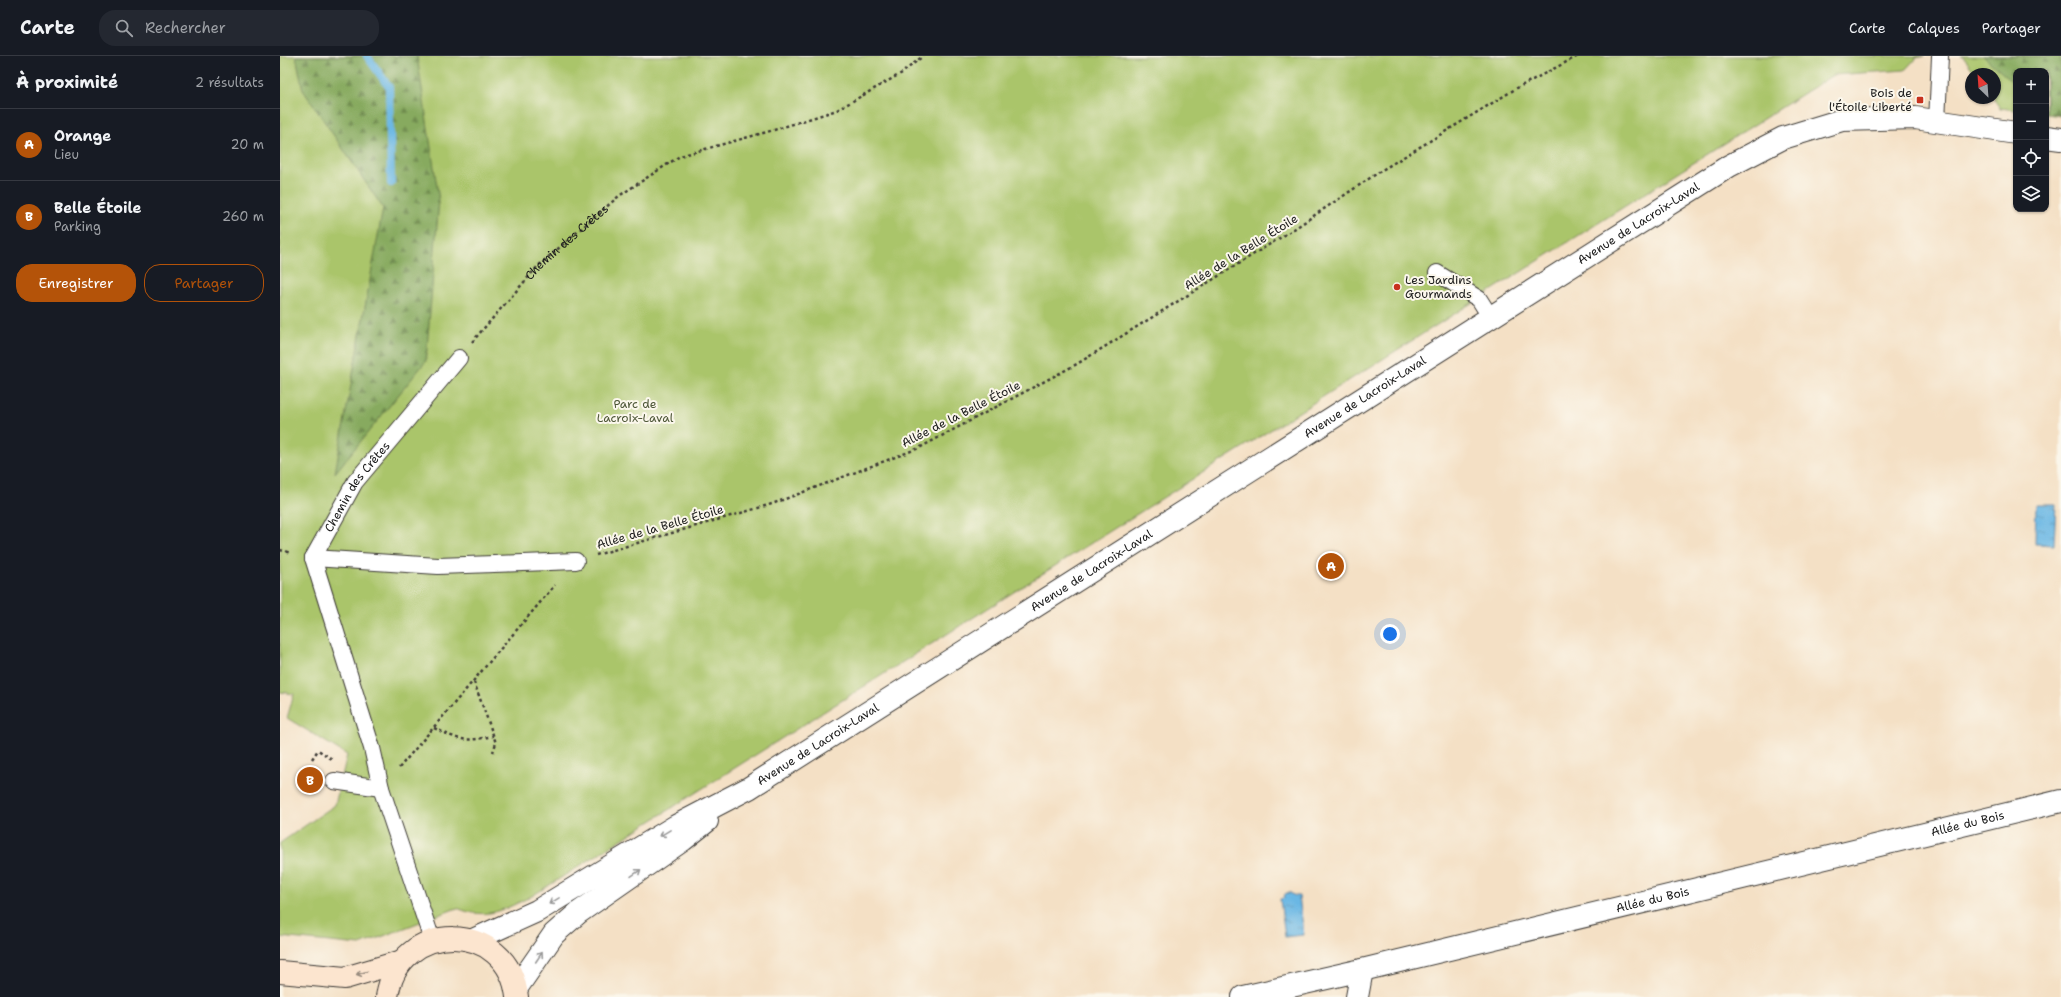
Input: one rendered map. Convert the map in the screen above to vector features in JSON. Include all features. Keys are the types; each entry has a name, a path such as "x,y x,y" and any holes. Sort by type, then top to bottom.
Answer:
{"main road":[{"path":"387,997 389,983 400,962 409,953 432,940 446,937 473,940 488,948 501,959 511,973 517,993"},
{"path":"280,972 344,978 400,962"}],"street":[{"name":"Avenue de Lacroix-Laval","path":"473,940 537,911 676,826 749,788 1729,166 1783,138 1842,120 1915,118 2013,133"},
{"path":"2049,137 2061,139"},
{"name":"Avenue de Lacroix-Laval","path":"517,993 554,934 578,913 683,840 749,788"},
{"name":"Allée du Bois","path":"1243,997 1362,970 2061,801"},
{"path":"1357,997 1362,970"}],"lane":[{"path":"1937,122 1940,56"},
{"path":"1437,273 1479,298 1491,318"},
{"name":"Chemin des Crêtes","path":"313,558 355,482 459,358"},
{"path":"432,940 381,788 372,748 313,558 438,566 576,561"},
{"path":"334,780 381,788"}],"path":[{"name":"Chemin des Crêtes","path":"459,358 538,266 618,196 680,156 774,130 837,110 902,73 923,56"},
{"name":"Allée de la Belle Étoile","path":"576,561 772,504 919,448 1077,364 1292,231 1382,170 1518,88 1578,56"},
{"path":"381,788 576,561"},
{"path":"474,681 496,743 493,752"},
{"path":"434,728 458,740 493,736"},
{"path":"312,759 318,750 336,762"}],"green space":[{"name":"Parc de Lacroix-Laval","path":"280,56 1924,56 1916,58 1905,70 1833,75 532,896 496,912 468,912 457,908 360,945 280,937 280,843 335,805 347,755 287,718 294,694 280,692"},
{"path":"296,56 417,56 439,200 426,361 335,473 383,208 303,90"},
{"path":"1960,56 2061,56 2061,116 2049,114 2049,68 2013,68 2013,110 2000,108 1997,104 2001,104 2001,68 1972,68 1964,58"},
{"path":"1983,56 2061,56 2061,115 2049,113 2049,68 2013,68 2013,82 2001,72 2001,68 1997,68"}],"water":[{"path":"2036,504 2056,504 2054,545 2035,544"},
{"path":"1289,892 1295,896 1299,896 1304,935 1285,937 1280,899 1284,898 1285,894"}],"waterway":[{"path":"367,56 389,87 391,183"}],"place":[{"name":"Bois de l'Étoile Liberté","path":"1920,100"},
{"name":"Les Jardins Gourmands","path":"1397,287"},
{"name":"Orange","path":"1331,566"},
{"name":"Belle Étoile","path":"310,780"}]}
